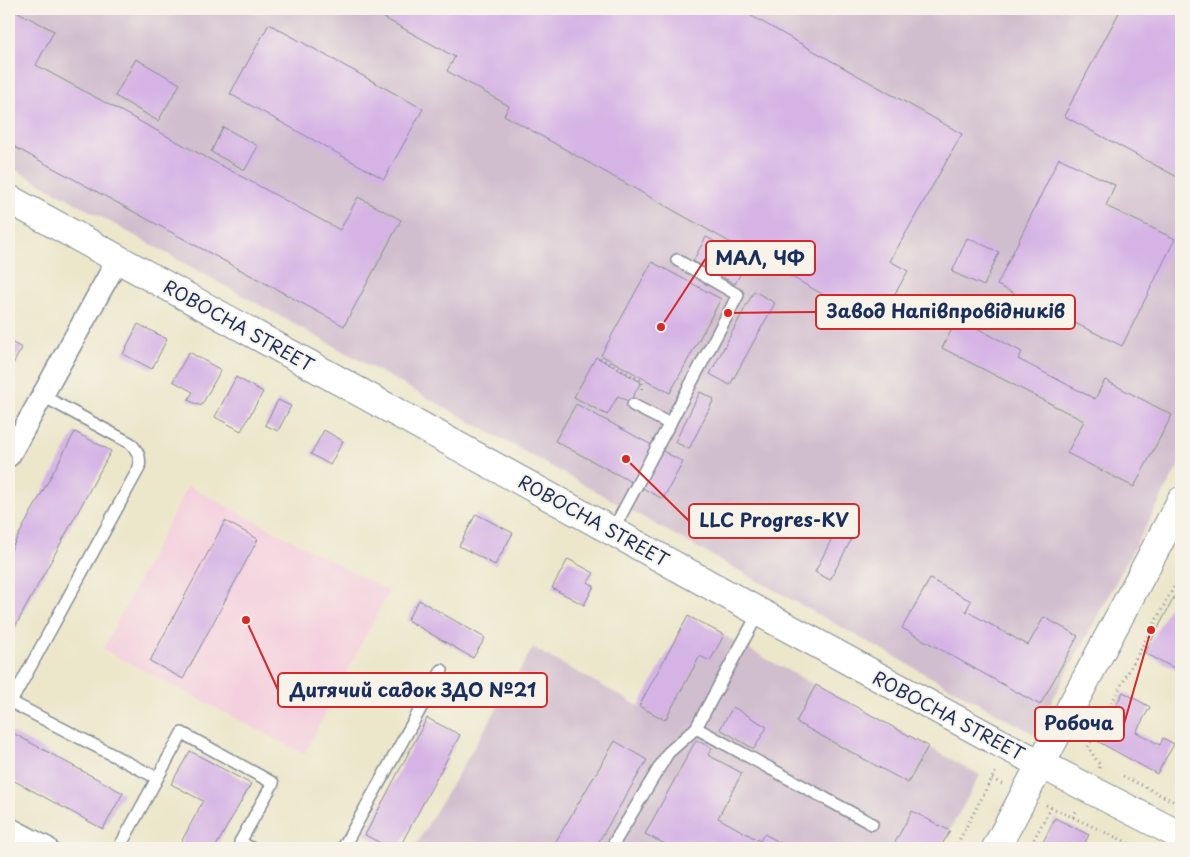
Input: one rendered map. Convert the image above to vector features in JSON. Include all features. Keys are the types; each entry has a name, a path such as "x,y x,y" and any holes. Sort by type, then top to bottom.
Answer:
{"street":[{"name":"ROBOCHA STREET","path":"9,199 759,612 1040,764 1181,836"},
{"path":"9,456 118,258"},
{"path":"996,848 1181,501"},
{"path":"9,828 47,848"}],"lane":[{"path":"612,530 738,295 677,260"},
{"path":"41,395 130,443 137,450 141,460 139,468 10,701 157,778"},
{"path":"637,408 670,424"},
{"path":"612,848 668,753 696,728 759,612"},
{"path":"343,848 442,670"},
{"path":"696,728 872,824"},
{"path":"119,848 182,733 272,783 240,842 251,848"}],"path":[{"path":"600,358 642,381 637,408"},
{"path":"1088,789 1100,765 1088,747 1181,574"},
{"path":"955,848 1010,748"},
{"path":"1116,773 1181,805"},
{"path":"1029,848 1051,808 1138,848"}],"shaded area":[{"path":"9,9 1181,9 1181,461 1034,734 9,166"},
{"path":"188,486 389,591 304,754 103,649"},
{"path":"688,616 980,775 940,848 414,848 533,648 639,706"}],"building":[{"path":"10,9 54,31 36,65 340,230 358,197 401,220 344,326 9,144"},
{"path":"368,9 739,9 962,134 890,261 908,271 877,325 504,115 509,106 447,71 455,57"},
{"path":"1121,9 1181,9 1181,179 1064,116"},
{"path":"269,24 423,109 384,179 230,94"},
{"path":"136,59 180,84 158,121 115,96"},
{"path":"223,127 258,146 245,170 211,152"},
{"path":"1059,158 1115,185 1106,206 1175,239 1122,346 997,285"},
{"path":"706,237 748,260 735,284 693,261"},
{"path":"967,238 999,252 984,286 952,272"},
{"path":"652,262 721,299 670,393 601,355"},
{"path":"754,291 775,303 730,385 710,374"},
{"path":"958,318 1022,352 1018,359 1095,399 1105,380 1172,415 1134,487 1067,453 1084,421 942,348"},
{"path":"138,324 167,339 152,369 123,354"},
{"path":"9,341 22,348 9,371"},
{"path":"189,352 221,370 201,406 188,400 193,392 173,381"},
{"path":"596,357 641,382 630,402 618,396 607,415 574,397"},
{"path":"236,377 263,392 241,431 215,417"},
{"path":"700,392 714,399 689,449 675,442"},
{"path":"278,400 291,406 278,431 265,425"},
{"path":"576,404 683,462 663,499 555,441"},
{"path":"324,430 343,441 330,465 311,454"},
{"path":"75,432 111,451 9,638 9,553"},
{"path":"476,514 513,533 495,565 459,546"},
{"path":"225,521 258,539 183,679 150,661"},
{"path":"835,532 851,540 830,580 815,572"},
{"path":"568,559 594,573 588,582 594,586 584,605 552,588"},
{"path":"930,579 971,601 966,611 1028,645 1044,617 1078,636 1040,705 902,628"},
{"path":"1180,586 1181,658 1176,669 1145,653"},
{"path":"419,600 485,638 473,658 407,620"},
{"path":"688,616 724,635 710,661 700,656 665,720 639,706"},
{"path":"816,685 928,746 908,783 796,722"},
{"path":"1123,692 1150,707 1136,732 1160,745 1163,738 1174,744 1157,774 1097,741"},
{"path":"733,707 767,727 754,749 720,729"},
{"path":"427,718 460,735 399,848 390,848 365,835"},
{"path":"9,731 123,793 103,829 9,778"},
{"path":"696,740 712,748 708,755 742,773 718,818 760,841 764,834 791,848 673,848 645,834"},
{"path":"615,741 647,760 595,848 552,848"},
{"path":"190,751 251,784 215,848 178,848 203,801 171,784"},
{"path":"1181,770 1181,787 1174,783"},
{"path":"912,811 950,831 940,848 892,848"},
{"path":"1055,818 1089,835 1082,848 1040,848"}],"place":[{"name":"Завод Напівпровідників","path":"728,313"},
{"name":"МАЛ, ЧФ","path":"661,327"},
{"name":"LLC Progres-KV","path":"626,459"},
{"name":"Дитячий садок ЗДО №21","path":"246,620"},
{"name":"Робоча","path":"1151,630"}]}
